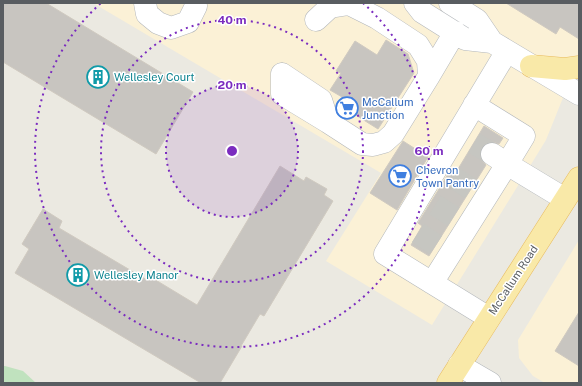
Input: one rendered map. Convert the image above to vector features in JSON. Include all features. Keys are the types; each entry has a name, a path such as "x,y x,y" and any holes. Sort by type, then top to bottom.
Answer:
{"main road":[{"path":"532,66 565,69 579,67"},
{"name":"McCallum Road","path":"448,383 579,178"}],"street":[{"path":"145,3 147,14 158,23 171,28 188,22 196,6"},
{"path":"415,3 422,12 465,38 500,47 579,94"},
{"path":"450,3 477,20 500,47"},
{"path":"316,20 330,7 350,4 377,18 418,45 428,61 429,76"},
{"path":"282,74 282,94 362,144 373,145 384,142 393,134 455,32"},
{"path":"489,318 385,254 410,229 466,138 474,106 500,47"},
{"path":"432,283 444,249 499,159 524,136 474,106"},
{"path":"499,159 565,199"},
{"path":"459,365 490,383"}],"shaded area":[{"name":"McCallum Junction","path":"93,3 579,3 579,58 546,140 432,325 326,261 381,173"},
{"path":"579,240 579,383 545,383 533,376 519,358 518,340"}],"green space":[{"path":"3,366 23,371 36,383 3,383"}],"building":[{"name":"Wellesley Court","path":"3,3 46,3 193,92 156,154 3,62"},
{"path":"506,3 579,3 579,39 560,27 556,34"},
{"path":"386,40 408,54 414,73 378,129 338,104 342,97 330,90 341,73 336,71 355,41 377,55"},
{"path":"484,126 503,138 499,144 493,142 487,143 481,147 481,159 486,165 429,256 411,245 422,226 418,223 450,171 455,174"},
{"name":"Chevron Town Pantry","path":"403,141 428,157 397,210 370,193"},
{"name":"Wellesley Manor","path":"280,166 304,181 306,177 327,189 324,195 333,201 264,316 260,314 220,383 201,383 15,273 29,249 22,244 43,209 62,221 59,228 147,280 149,276 197,305"},
{"path":"579,312 579,366 555,351"}],"tunnel":[{"path":"474,143 492,154"},
{"path":"453,177 471,189"},
{"path":"435,205 454,217"},
{"path":"418,233 436,245"}],"place":[{"name":"Wellesley Court","path":"98,77"},
{"name":"McCallum Junction","path":"347,108"},
{"name":"Chevron Town Pantry","path":"400,176"},
{"name":"Wellesley Manor","path":"78,275"}]}
